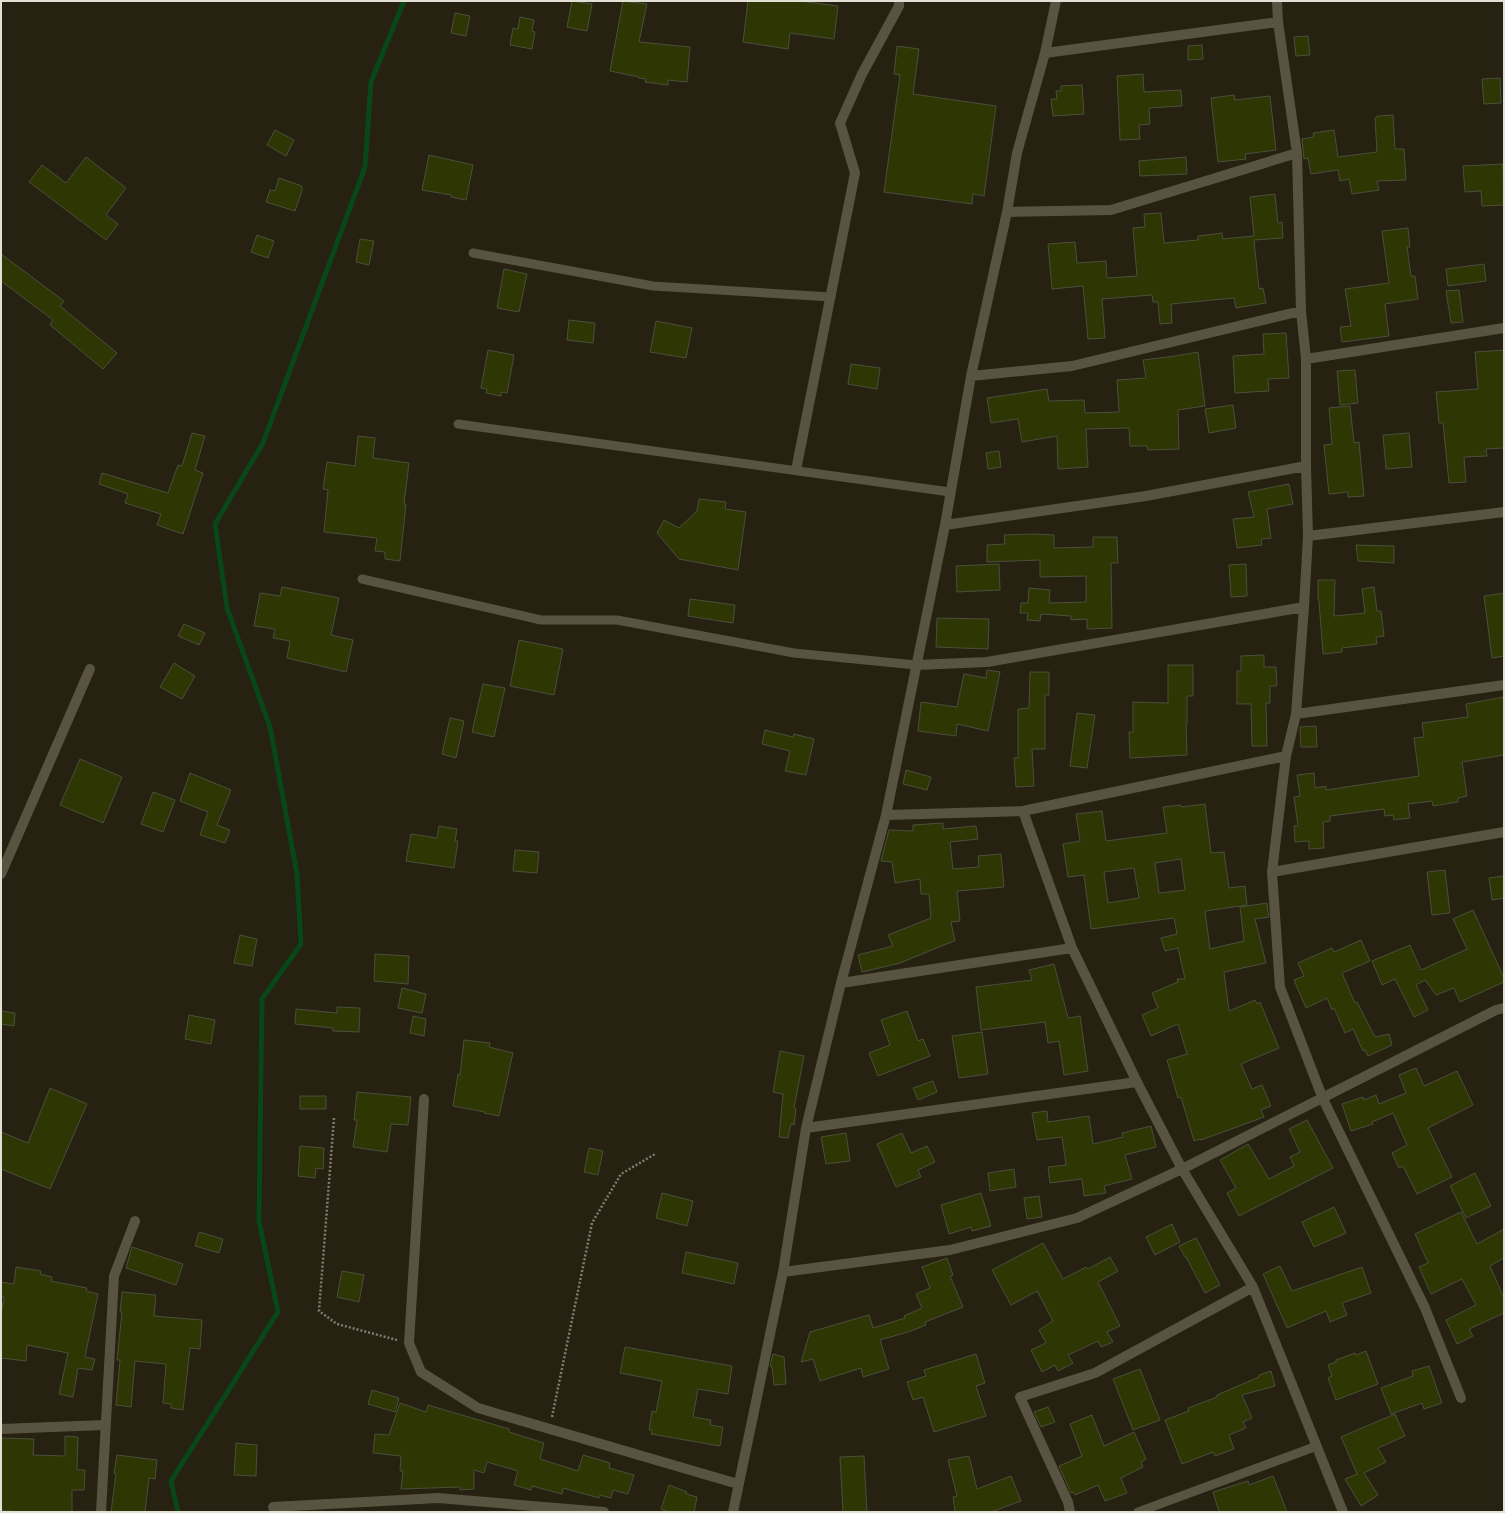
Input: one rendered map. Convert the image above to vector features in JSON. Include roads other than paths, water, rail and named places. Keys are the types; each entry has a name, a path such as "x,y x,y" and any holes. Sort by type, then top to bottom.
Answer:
{"street":[{"path":"796,470 855,173 840,123 862,74 899,6 899,1"},
{"path":"733,1512 783,1272 806,1128 841,983 886,815 945,526 971,376 1007,212 1017,154 1045,53 1056,1"},
{"path":"1277,1 1278,22 1297,154 1301,311 1306,359 1306,466 1308,536 1296,714 1286,756 1272,872 1280,987 1323,1099 1426,1308 1461,1398"},
{"path":"1045,53 1278,22"},
{"path":"1007,212 1111,210 1297,154"},
{"path":"971,376 1072,366 1301,311"},
{"path":"1306,359 1504,328"},
{"path":"945,526 1146,496 1306,466"},
{"path":"1308,536 1504,512"},
{"path":"916,666 987,662 1304,607"},
{"path":"1,874 90,669"},
{"path":"1296,714 1504,685"},
{"path":"886,815 1023,811 1286,756"},
{"path":"1023,811 1072,948 1137,1082 1182,1169 1253,1287 1343,1512"},
{"path":"1272,872 1504,832"},
{"path":"841,983 1072,948"},
{"path":"783,1272 950,1250 1077,1218 1182,1169 1323,1099 1496,1010 1504,1008"},
{"path":"806,1128 1137,1082"},
{"path":"424,1099 409,1343 421,1372 478,1408 738,1484"},
{"path":"100,1512 114,1276 135,1221"},
{"path":"1070,1512 1068,1502 1020,1397 1095,1372 1253,1287"},
{"path":"1,1428 104,1425"},
{"path":"272,1507 438,1498 604,1512"}],"lane":[{"path":"473,253 653,286 831,297"},
{"path":"458,424 950,492"},
{"path":"362,580 541,620 617,620 794,653 916,666"},
{"path":"1138,1512 1317,1446"}],"waterway":[{"path":"178,1512 171,1481 278,1312 259,1221 262,999 301,944 297,874 270,727 227,608 215,524 263,443 365,167 371,82 404,1"}]}
